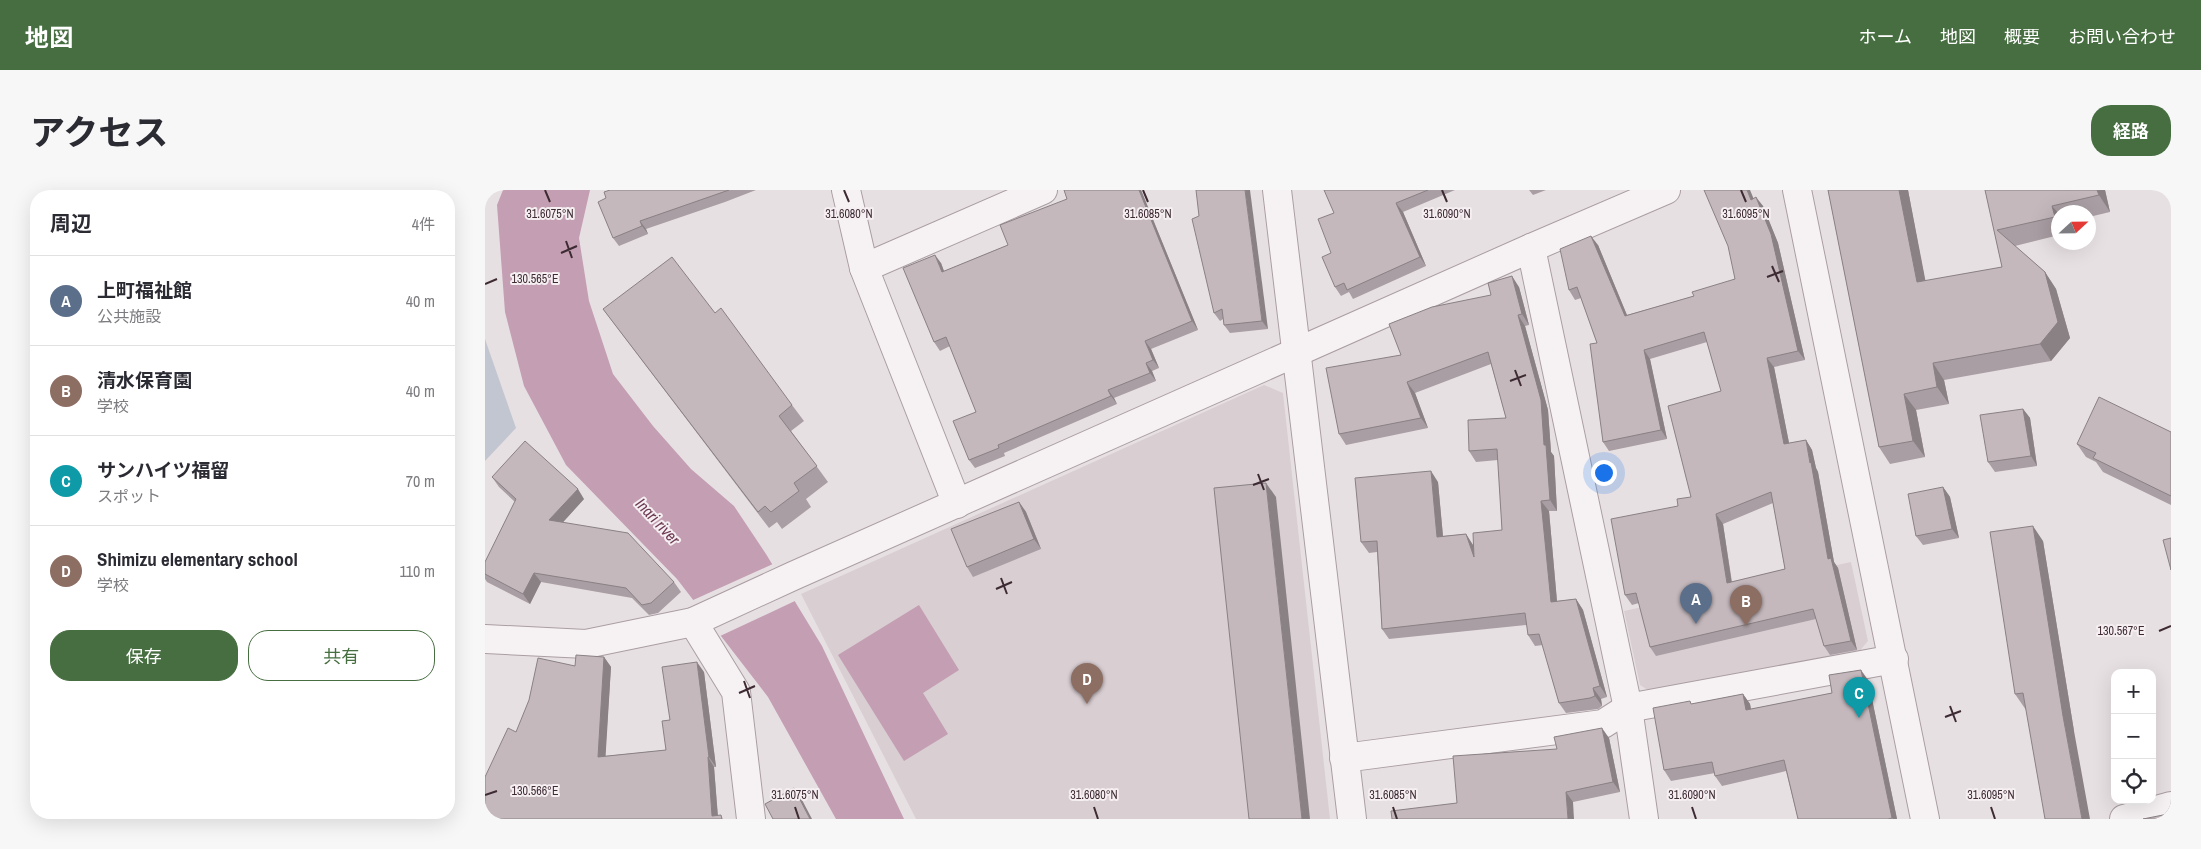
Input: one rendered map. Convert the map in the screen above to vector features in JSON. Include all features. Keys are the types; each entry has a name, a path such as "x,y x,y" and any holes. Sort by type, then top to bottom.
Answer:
{"street":[{"path":"846,190 864,268 957,504"},
{"path":"864,268 1043,190"},
{"path":"1277,190 1352,819"},
{"path":"485,639 585,644 693,622 1296,352 1665,190"},
{"path":"1797,190 1894,659 1925,819"},
{"path":"1531,248 1628,708 1644,819"},
{"path":"693,622 736,692 751,819"},
{"path":"1345,758 1603,724 1628,708 1894,659"},
{"path":"2124,819 2171,806"}],"shaded area":[{"path":"485,339 516,428 485,461"},
{"path":"1264,385 1283,393 1330,819 916,819 801,594"},
{"path":"1851,562 1868,641 1857,654 1654,694 1640,685 1624,611"}],"water":[{"name":"Inari river","path":"503,190 590,190 579,238 589,301 613,374 653,426 691,469 734,506 766,554 822,646 904,819 836,819 768,697 677,579 566,465 524,386 505,312 497,205"},
{"path":"919,605 959,670 923,693 948,734 904,761 838,655"}],"pier":[{"path":"775,563 797,600 718,637 691,601"}],"building":[{"path":"610,190 729,190 640,221 642,226 613,238 598,202 606,198 604,192"},
{"path":"1064,190 1139,190 1192,321 1145,341 1153,360 1146,363 1150,373 1108,390 1111,396 998,445 999,448 969,460 953,421 976,412 946,337 934,342 903,268 935,255 942,272 1008,245 1000,225 1067,199"},
{"path":"1196,190 1245,190 1262,321 1224,325 1222,309 1214,313 1192,219 1199,216"},
{"path":"1324,190 1428,190 1396,203 1420,257 1347,290 1344,283 1335,287 1322,257 1331,253 1318,219 1334,213"},
{"path":"1704,190 1747,190 1751,200 1756,197 1771,234 1798,351 1767,358 1784,444 1806,440 1828,559 1831,558 1851,641 1824,646 1813,609 1650,647 1636,593 1625,595 1611,519 1678,506 1677,499 1691,497 1668,406 1721,391 1704,332 1644,350 1661,430 1603,442 1590,344 1597,343 1577,287 1569,290 1560,249 1591,236 1625,316 1694,296 1692,292 1735,279 1728,246","holes":["1771,492 1785,569 1727,583 1716,514"]},
{"path":"1828,190 1899,190 1917,282 2002,267 1985,190 2097,190 2099,195 2051,205 2051,218 1997,230 2045,272 2058,322 2040,344 1933,363 1937,387 1904,394 1913,441 1879,447"},
{"path":"672,257 715,313 721,308 792,405 779,416 817,466 794,483 799,491 771,512 765,506 758,512 603,309"},
{"path":"1512,276 1522,314 1518,315 1541,400 1550,500 1541,501 1551,602 1576,599 1600,686 1593,688 1595,696 1559,703 1539,634 1528,635 1525,613 1382,629 1377,541 1361,542 1355,478 1431,471 1437,537 1466,534 1474,557 1473,533 1502,530 1497,449 1469,451 1468,420 1506,418 1488,352 1407,382 1421,418 1339,434 1326,368 1401,355 1389,324 1432,307 1491,295 1488,283"},
{"path":"2099,397 2171,432 2171,496 2093,458 2096,453 2077,444"},
{"path":"2023,409 2031,456 1988,462 1980,415"},
{"path":"525,441 578,489 549,520 628,533 674,582 651,603 642,605 626,588 534,573 523,594 485,574 485,562 516,499 492,477"},
{"path":"1266,483 1302,819 1249,819 1214,488"},
{"path":"1943,487 1952,529 1916,536 1908,494"},
{"path":"1019,502 1034,539 967,567 951,529"},
{"path":"2033,526 2063,716 2082,819 2045,819 2023,693 2015,694 1990,532"},
{"path":"2171,538 2171,570 2163,540"},
{"path":"576,655 604,657 598,757 666,750 662,721 670,720 662,667 697,662 709,757 712,816 721,815 722,819 485,819 485,777 508,728 516,732 529,700 538,658 575,666"},
{"path":"1861,670 1892,818 1798,819 1784,760 1715,776 1712,762 1664,770 1653,708 1690,701 1691,704 1743,694 1746,710 1832,693 1829,675"},
{"path":"1602,728 1613,782 1566,792 1568,819 1392,819 1391,811 1457,803 1453,756 1557,749 1554,737"},
{"path":"794,788 810,819 773,819 765,804"},
{"path":"2168,814 2169,819 2143,819"}],"place":[{"name":"上町福祉館","path":"1696,624"},
{"name":"清水保育園","path":"1746,626"},
{"name":"Shimizu elementary school","path":"1087,704"},
{"name":"サンハイツ福留","path":"1859,718"}]}
